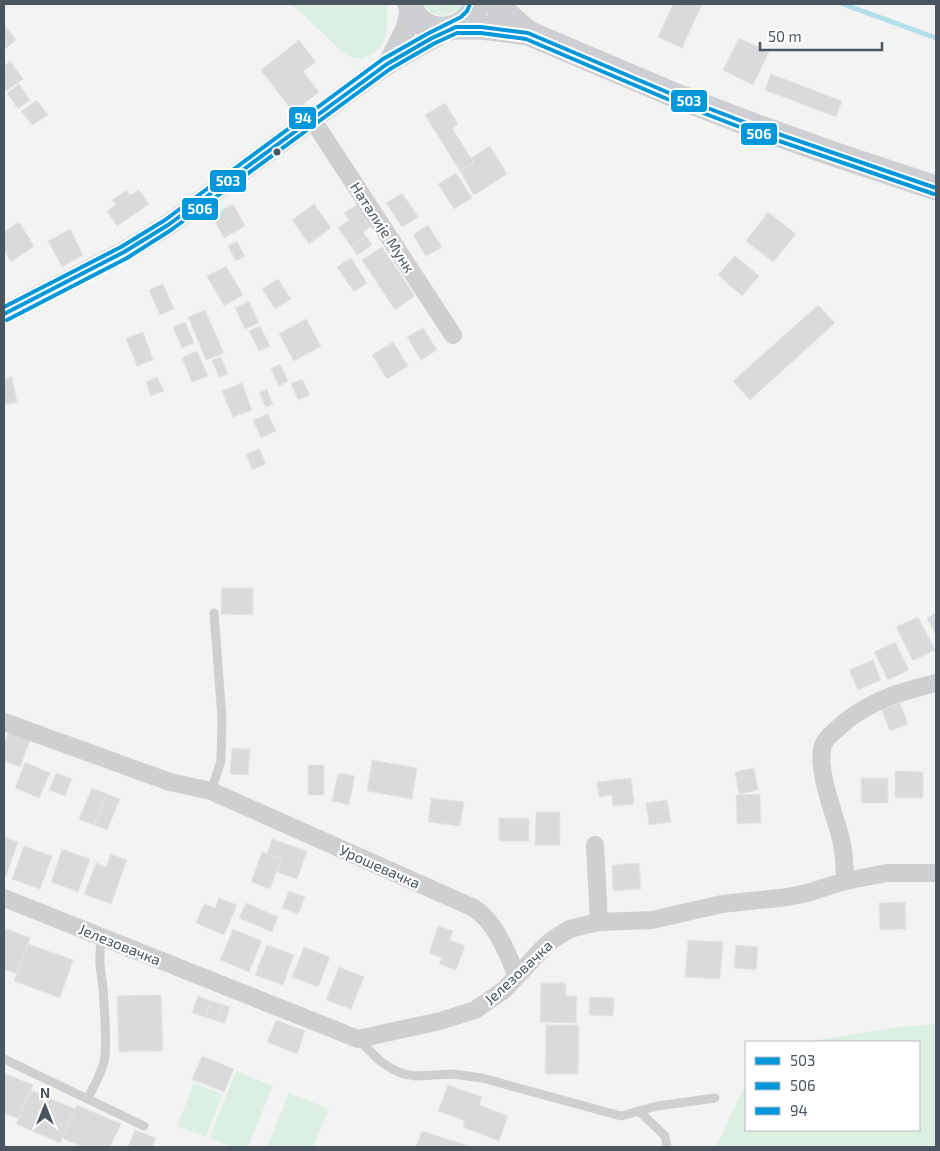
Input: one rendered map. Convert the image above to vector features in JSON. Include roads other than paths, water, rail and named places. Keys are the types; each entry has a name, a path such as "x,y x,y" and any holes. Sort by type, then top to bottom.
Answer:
{"main road":[{"path":"453,28 465,22 472,15 477,4"},
{"path":"494,4 528,33"},
{"path":"411,6 418,18 427,25 438,29 481,27 528,33 648,84 752,125 936,188"}],"street":[{"path":"387,64 406,29 411,6"},
{"path":"4,314 124,252 168,225 387,64 453,28"},
{"name":"Наталије Мунк","path":"312,119 453,335"},
{"path":"845,881 843,848 822,767 824,742 840,725 866,707 892,695 936,683"},
{"name":"Урошевачка","path":"4,722 170,782 211,791 474,908 485,915 495,928 517,976"},
{"path":"595,845 600,922"},
{"name":"Јелезовачка","path":"4,898 358,1039 440,1022 464,1015 495,997 545,946 570,929 600,922 652,920 722,904 806,893 845,881 887,873 936,873"}],"lane":[{"path":"211,791 221,761 222,718 214,613"},
{"path":"88,1098 101,1070 105,1056 103,988 99,959 103,938"},
{"path":"358,1039 380,1061 404,1074 416,1076 466,1075 482,1078 621,1116 657,1106 715,1098"},
{"path":"4,1059 144,1126"},
{"path":"639,1110 665,1136 667,1147"}],"waterway":[{"path":"843,4 936,38"}]}
